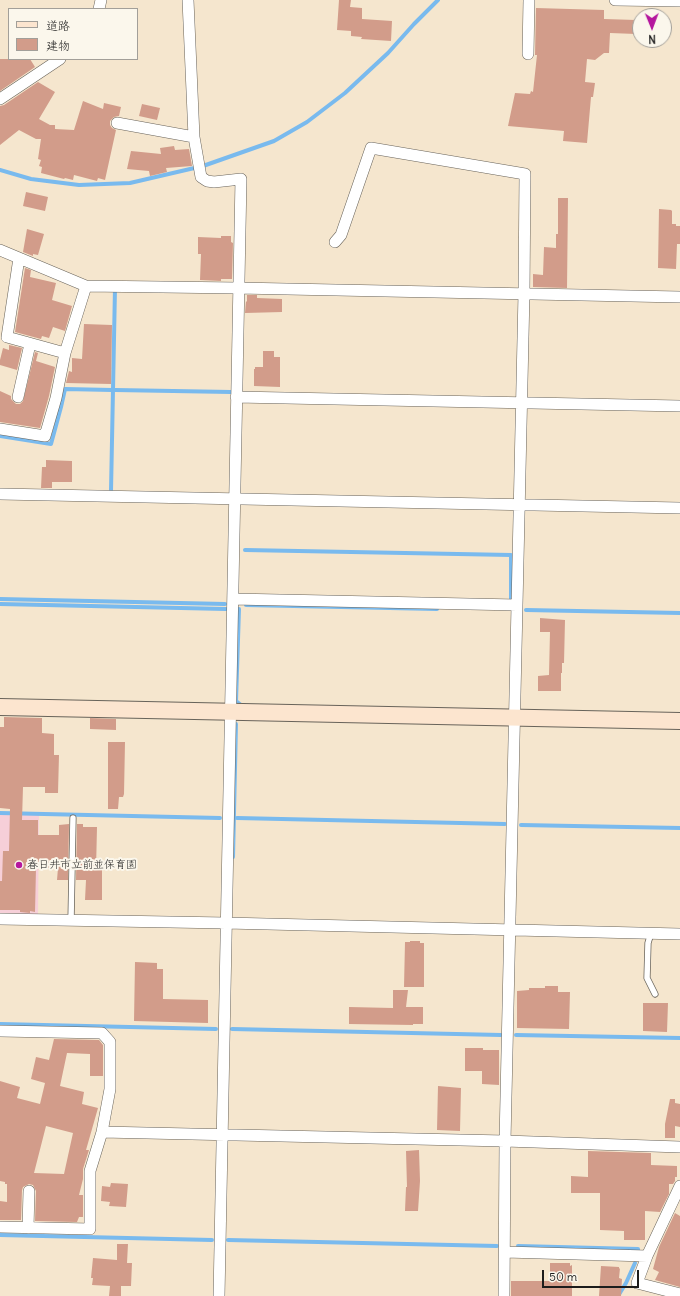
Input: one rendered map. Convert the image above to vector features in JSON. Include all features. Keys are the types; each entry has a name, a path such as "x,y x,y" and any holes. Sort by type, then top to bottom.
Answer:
{"street":[{"path":"188,0 194,137 201,177 207,181 214,182 241,179 219,1296"},
{"path":"528,54 529,0"},
{"path":"615,0 680,1"},
{"path":"0,99 58,60"},
{"path":"117,123 194,137"},
{"path":"335,242 341,235 371,148 525,174 520,504 505,1141 504,1296"},
{"path":"0,250 86,286 680,297"},
{"path":"19,258 7,337 65,354"},
{"path":"0,429 45,436 56,398 65,354 86,286"},
{"path":"18,397 30,344"},
{"path":"236,397 680,406"},
{"path":"0,494 680,508"},
{"path":"233,599 517,605"},
{"path":"0,707 680,721"},
{"path":"0,919 680,934"},
{"path":"0,1031 102,1034 110,1042 110,1089 102,1132 90,1171 90,1229 0,1227"},
{"path":"102,1132 505,1141 680,1147"},
{"path":"680,1186 646,1256 637,1283 680,1294"},
{"path":"28,1191 28,1228"},
{"path":"505,1252 646,1256"}],"lane":[{"path":"71,920 73,818"},
{"path":"651,933 648,943 648,978 655,994"}],"shaded area":[{"name":"春日井市立前並保育園","path":"0,815 39,815 38,915 0,915"}],"building":[{"path":"339,0 351,0 350,7 362,8 362,19 392,21 391,41 361,39 362,37 351,36 351,31 337,30"},
{"path":"536,8 604,10 604,19 632,20 632,34 610,33 609,53 604,53 595,60 587,59 585,82 595,83 593,97 591,97 587,143 563,141 564,131 508,126 515,93 530,94 531,91 533,92 537,55 535,55"},
{"path":"0,59 31,60 35,67 0,91"},
{"path":"38,82 55,92 39,119 50,125 55,125 55,129 74,130 83,101 103,109 104,103 121,107 119,116 114,117 110,121 112,128 116,130 105,180 98,178 97,181 74,175 73,180 41,173 42,167 39,166 41,160 38,159 41,139 36,139 19,130 0,145 0,106 4,105"},
{"path":"142,104 160,108 157,120 139,116"},
{"path":"174,146 175,150 189,149 192,166 166,168 167,172 150,176 149,171 127,169 131,151 161,154 160,148"},
{"path":"26,192 48,197 45,211 23,206"},
{"path":"558,198 568,198 567,288 533,287 533,274 543,275 544,247 556,248 556,234 558,234"},
{"path":"659,209 671,210 672,224 680,226 680,244 677,244 676,269 658,268"},
{"path":"27,229 44,234 38,255 33,254 33,256 23,252"},
{"path":"221,236 231,236 231,242 233,243 232,279 221,279 221,281 200,280 201,254 198,254 198,237 221,238"},
{"path":"25,268 31,270 30,277 56,283 52,300 72,306 65,331 53,327 49,338 42,336 41,339 15,332"},
{"path":"247,295 257,295 257,298 282,299 282,312 245,313"},
{"path":"84,324 112,325 111,384 66,383 69,371 72,372 72,358 82,359"},
{"path":"9,345 22,348 17,370 0,365 3,348 9,350"},
{"path":"263,351 274,351 274,357 280,357 280,387 254,386 254,369 255,367 263,367"},
{"path":"35,352 38,353 36,361 55,367 40,428 0,422 0,391 11,396 11,399 16,404 20,404 23,401"},
{"path":"46,460 72,461 72,482 52,482 52,488 41,488 42,467 46,467"},
{"path":"540,618 565,620 564,663 562,663 561,691 538,691 538,676 549,675 550,632 540,632"},
{"path":"4,717 42,718 42,733 54,734 54,755 59,755 58,793 45,793 45,787 23,787 22,820 38,820 38,835 59,835 59,825 69,824 68,880 57,880 58,868 36,868 35,912 30,911 30,913 20,912 20,910 0,910 0,881 2,881 3,851 9,851 10,809 0,808 0,727 4,727"},
{"path":"90,718 116,719 116,730 90,729"},
{"path":"108,742 125,742 124,794 123,797 119,797 118,809 108,809"},
{"path":"77,824 83,824 83,827 97,827 96,870 102,870 102,900 85,900 86,880 76,880"},
{"path":"420,941 420,943 424,943 424,987 404,987 405,942"},
{"path":"135,962 157,963 157,969 163,969 163,999 208,1000 208,1023 134,1021"},
{"path":"545,986 558,986 558,992 570,992 569,1029 517,1028 517,991 529,990 529,988 545,988"},
{"path":"393,990 408,990 406,1007 423,1007 423,1024 349,1024 349,1007 393,1008"},
{"path":"643,1003 668,1003 667,1032 643,1031"},
{"path":"54,1039 99,1040 103,1045 103,1076 90,1076 90,1054 67,1053 60,1086 84,1092 82,1104 98,1108 86,1150 89,1150 83,1169 83,1179 79,1195 83,1195 83,1217 79,1217 77,1222 35,1221 36,1191 33,1185 29,1184 23,1187 22,1190 21,1220 0,1220 0,1201 7,1202 7,1184 0,1181 0,1081 20,1087 17,1098 40,1104 45,1083 31,1079 36,1057 49,1060","holes":["46,1126 73,1133 64,1174 34,1173"]},
{"path":"465,1048 499,1050 499,1085 482,1084 482,1071 465,1071"},
{"path":"438,1086 461,1088 460,1131 437,1130"},
{"path":"670,1099 675,1099 675,1103 680,1104 680,1127 675,1126 675,1138 665,1138 665,1124"},
{"path":"419,1150 420,1181 418,1211 405,1211 407,1187 406,1151"},
{"path":"588,1151 651,1153 651,1165 677,1166 677,1177 675,1177 673,1184 669,1184 669,1194 660,1212 645,1211 645,1240 624,1240 624,1231 600,1230 600,1193 571,1193 571,1176 588,1177"},
{"path":"111,1183 128,1184 126,1207 109,1206 110,1202 101,1201 102,1186 110,1187"},
{"path":"675,1213 680,1216 680,1287 655,1280 659,1272 653,1269 659,1247"},
{"path":"117,1244 128,1244 127,1263 132,1263 131,1286 121,1286 121,1296 109,1296 110,1286 92,1285 93,1278 91,1278 93,1258 117,1260"},
{"path":"550,1263 570,1263 570,1266 572,1265 572,1296 511,1296 511,1281 550,1281"},
{"path":"601,1266 620,1268 619,1278 622,1279 621,1296 599,1296"}],"waterway":[{"path":"0,170 31,179 79,185 130,183 203,166 274,141 307,122 345,93 388,53 438,0"},
{"path":"111,491 115,288"},
{"path":"0,436 51,444 65,389 112,390"},
{"path":"115,390 231,392"},
{"path":"245,550 511,555 511,602"},
{"path":"0,599 225,604"},
{"path":"0,604 226,609"},
{"path":"246,605 437,609"},
{"path":"237,609 239,609 236,701 241,705 244,705"},
{"path":"526,610 680,613"},
{"path":"233,857 236,724"},
{"path":"0,813 220,818"},
{"path":"237,818 505,824"},
{"path":"521,825 680,828"},
{"path":"0,1024 216,1029"},
{"path":"232,1029 501,1035"},
{"path":"516,1035 680,1038"},
{"path":"0,1235 212,1240"},
{"path":"228,1240 497,1246"},
{"path":"518,1246 638,1249 638,1251"},
{"path":"618,1296 635,1263"}],"place":[{"name":"春日井市立前並保育園","path":"19,865"}]}
